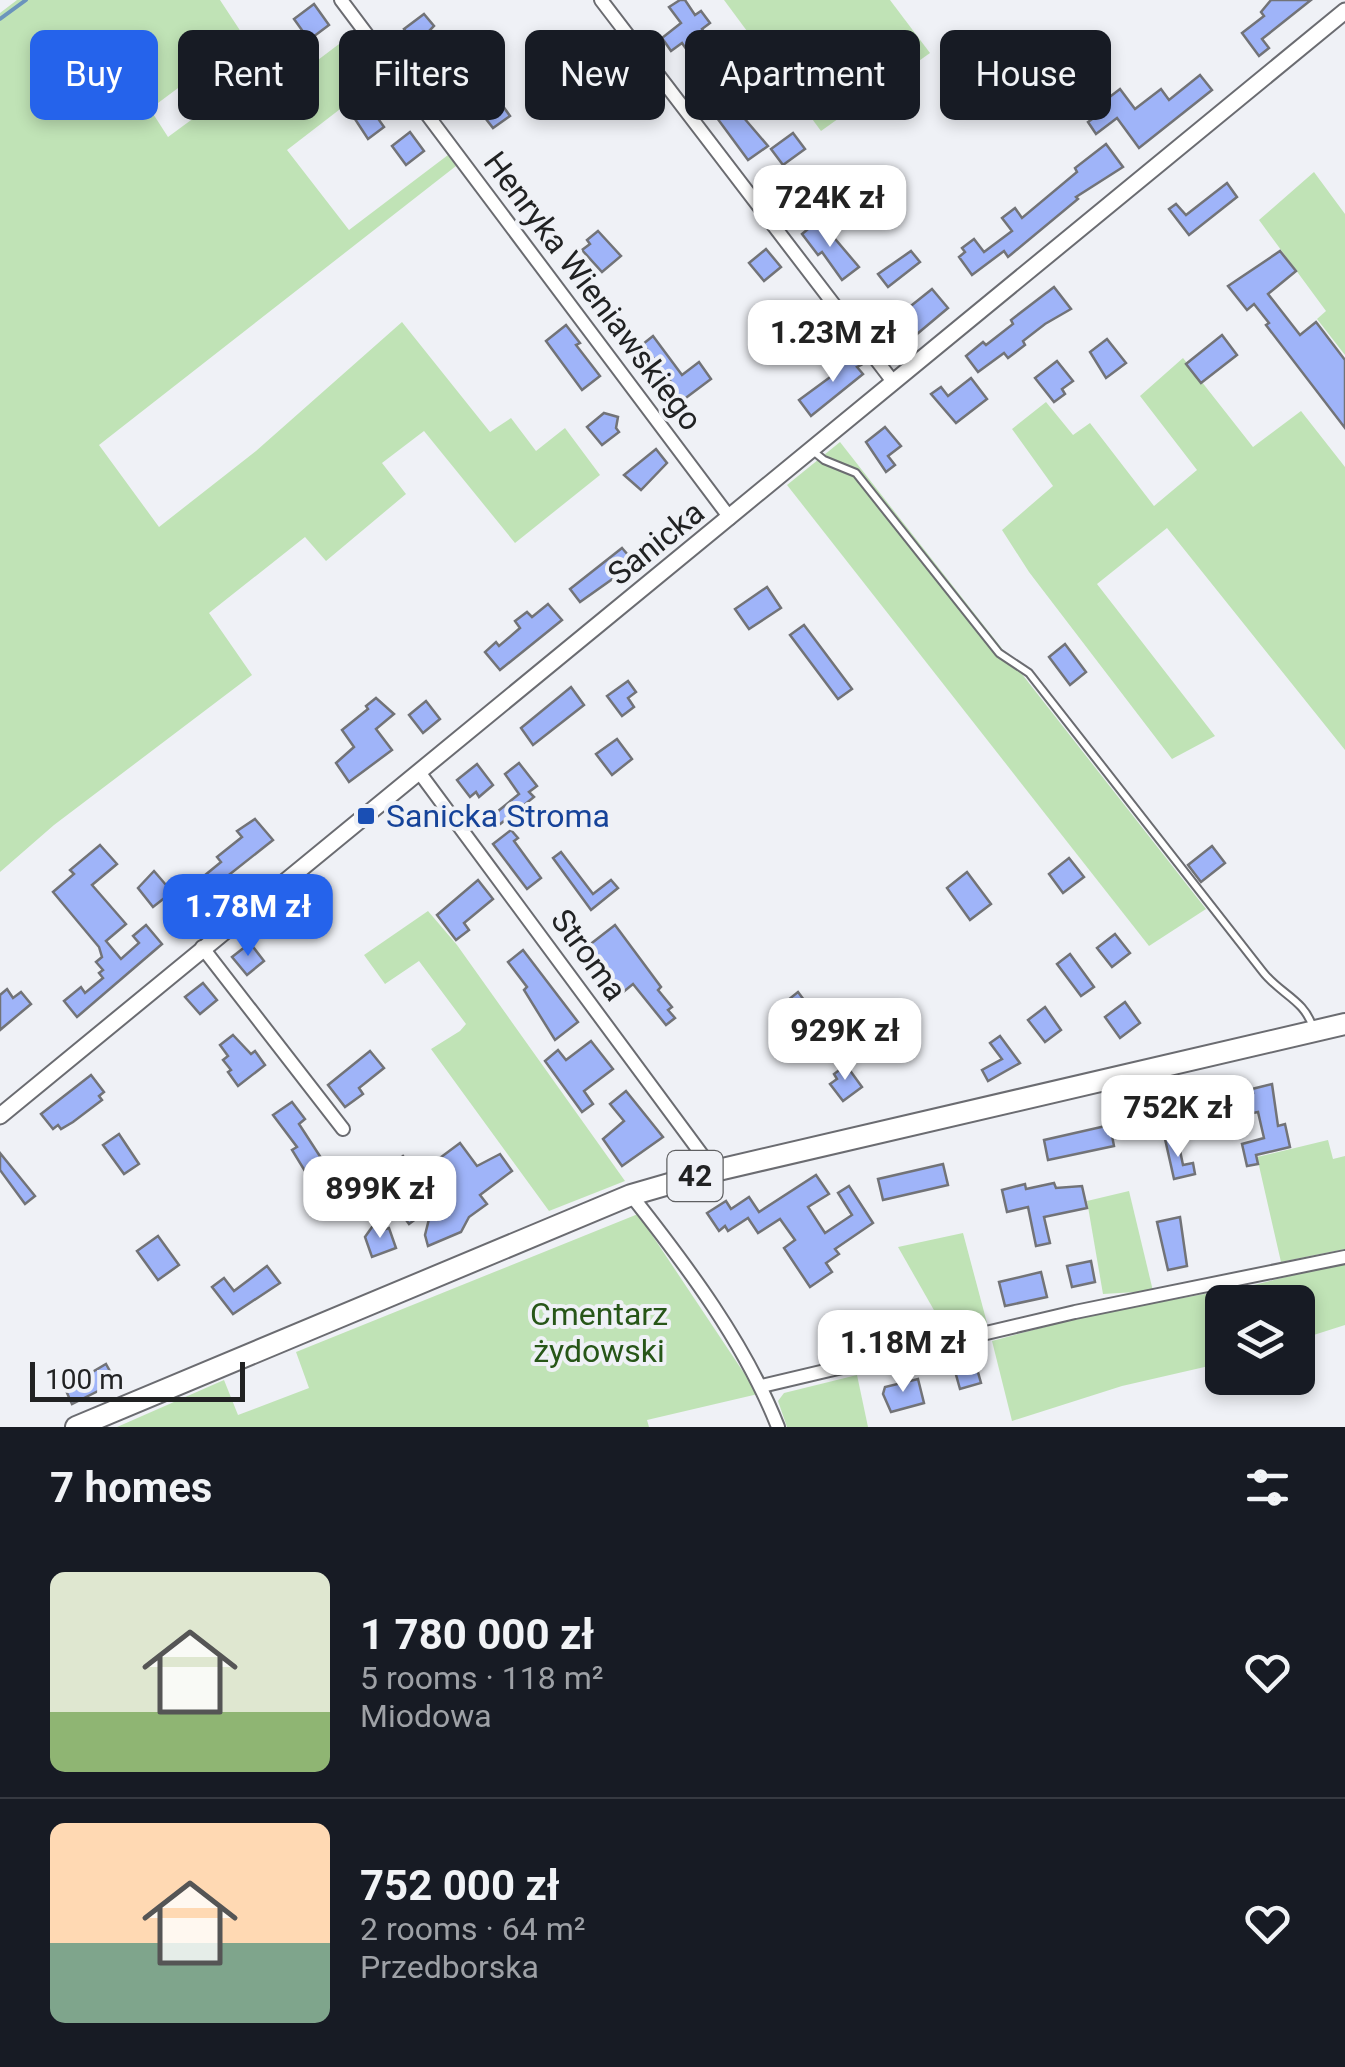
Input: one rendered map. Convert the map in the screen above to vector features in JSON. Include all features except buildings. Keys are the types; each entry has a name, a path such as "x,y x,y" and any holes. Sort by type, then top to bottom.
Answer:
{"main road":[{"name":"42","path":"76,1427 632,1195 714,1172 1345,1024"}],"street":[{"name":"Henryka Wieniawskiego","path":"341,0 730,518"},
{"path":"601,0 894,383"},
{"name":"Sanicka","path":"0,1116 1345,10"},
{"name":"Stroma","path":"419,772 714,1172"},
{"path":"202,947 344,1128"},
{"path":"632,1195 699,1288 762,1386 778,1427"},
{"path":"762,1386 1075,1312 1345,1257"}],"lane":[{"path":"812,450 824,460 856,473 998,652 1029,674 1269,980 1308,1012 1314,1032"}],"green space":[{"path":"17,0 220,0 240,30 178,30 178,88 158,103 158,30 30,30 30,120 157,120 168,137 191,120 319,120 319,59 339,44 339,110 287,150 349,230 448,155 456,166 99,445 159,527 256,451 402,322 490,432 511,418 536,451 565,428 600,475 515,543 424,431 382,463 406,494 326,561 305,537 209,613 252,675 54,825 0,872 0,13"},
{"path":"724,0 890,0 913,30 746,30"},
{"path":"920,40 930,53 920,60"},
{"path":"813,120 836,120 821,131"},
{"path":"1314,172 1345,214 1345,355 1317,319 1326,311 1259,220"},
{"path":"1183,358 1253,447 1301,411 1345,467 1345,750 1167,528 1097,584 1215,736 1172,759 1029,572 1002,530 1053,486 1012,429 1046,402 1073,435 1090,423 1154,506 1197,470 1140,396"},
{"path":"840,442 1206,909 1149,946 787,485"},
{"path":"428,911 457,945 625,1181 549,1211 431,1049 466,1024 419,961 385,984 364,955"},
{"path":"1328,1140 1333,1159 1345,1156 1345,1249 1281,1262 1257,1157"},
{"path":"1129,1191 1153,1291 1103,1294 1087,1201"},
{"name":"Cmentarz żydowski","path":"638,1214 758,1394 647,1420 649,1427 117,1427 224,1380 238,1415 309,1388 296,1352"},
{"path":"963,1233 987,1323 947,1333 898,1247"},
{"path":"1345,1262 1345,1325 1315,1335 1315,1285 1254,1285"},
{"path":"1205,1294 1205,1367 1122,1386 1012,1421 992,1341 1097,1313"},
{"path":"857,1375 868,1427 787,1427 778,1401 784,1393"}],"waterway":[{"path":"0,19 26,0"}],"place":[{"name":"Sanicka Stroma","path":"366,816"}]}
